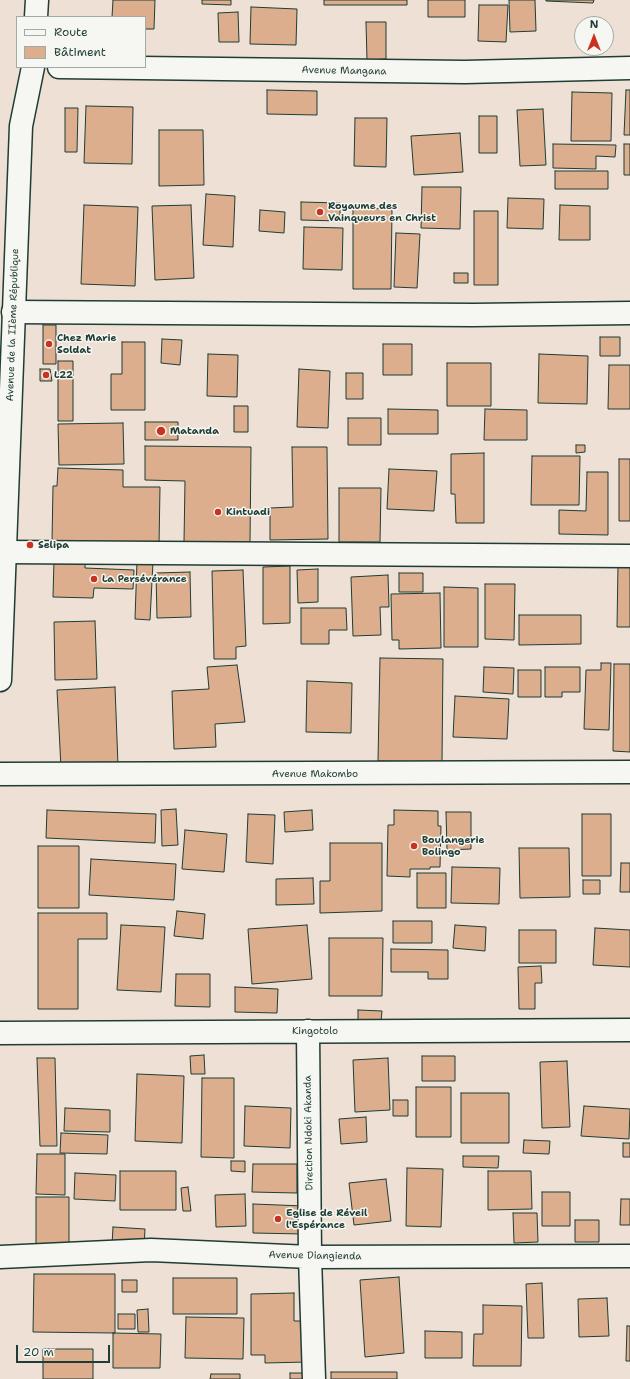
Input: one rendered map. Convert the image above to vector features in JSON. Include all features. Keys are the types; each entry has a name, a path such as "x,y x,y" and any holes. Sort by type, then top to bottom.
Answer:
{"street":[{"path":"36,16 37,0"},
{"name":"Avenue de la IIème République","path":"0,680 21,126 33,68"},
{"name":"Avenue Mangana","path":"140,68 465,72 630,68"},
{"path":"13,312 473,315 630,313"},
{"path":"4,552 630,556"},
{"name":"Avenue Makombo","path":"0,774 630,772"},
{"name":"Kingotolo","path":"0,1033 630,1030"},
{"name":"Direction Ndoki Akanda","path":"308,1031 310,1256 314,1379"},
{"name":"Avenue Diangienda","path":"0,1257 151,1250 310,1256 630,1256"}],"building":[{"path":"113,0 155,0 154,29 146,29 146,16 112,16"},
{"path":"202,0 231,0 231,5 202,4"},
{"path":"324,0 407,0 407,5 324,5"},
{"path":"428,0 465,0 465,17 428,17"},
{"path":"509,0 535,0 536,31 510,32"},
{"path":"546,0 594,0 593,3"},
{"path":"479,5 508,5 506,42 478,41"},
{"path":"251,7 297,9 296,45 250,44"},
{"path":"238,12 239,42 219,42 218,13"},
{"path":"366,22 386,22 386,59 367,60"},
{"path":"267,90 317,91 317,115 267,114"},
{"path":"626,90 630,90 630,135 624,135"},
{"path":"572,92 612,93 611,141 571,141"},
{"path":"86,106 133,107 132,164 84,163"},
{"path":"65,108 78,108 77,152 65,152"},
{"path":"543,109 546,165 520,166 517,110"},
{"path":"479,116 497,116 497,153 479,153"},
{"path":"355,118 387,118 386,167 354,166"},
{"path":"159,130 203,130 204,185 159,186"},
{"path":"460,133 463,172 414,175 411,136"},
{"path":"553,144 616,145 615,157 596,156 596,169 553,168"},
{"path":"624,144 630,144 630,175 624,175"},
{"path":"555,171 608,171 608,189 555,189"},
{"path":"422,187 461,187 460,229 421,228"},
{"path":"206,194 235,196 233,247 203,245"},
{"path":"508,198 544,199 543,229 507,228"},
{"name":"Royaume des Vainqueurs en Christ","path":"301,202 340,203 340,221 301,220"},
{"path":"84,205 138,207 135,286 81,284"},
{"path":"191,205 194,278 155,280 152,206"},
{"path":"560,205 590,206 590,240 559,240"},
{"path":"353,208 392,209 391,289 353,289"},
{"path":"260,210 285,212 284,233 259,231"},
{"path":"474,211 498,211 498,285 474,285"},
{"path":"304,227 343,228 342,270 303,269"},
{"path":"396,233 420,234 417,288 394,287"},
{"path":"454,273 468,273 468,283 454,283"},
{"name":"Chez Marie Soldat","path":"43,325 56,325 56,364 43,364"},
{"path":"600,337 620,337 620,356 600,356"},
{"path":"162,339 182,340 180,365 161,363"},
{"path":"122,342 145,342 145,410 111,410 111,374 122,374"},
{"path":"383,344 412,344 412,375 383,375"},
{"path":"208,354 238,355 237,397 207,396"},
{"path":"539,354 588,356 587,404 538,403"},
{"path":"58,361 73,361 73,421 58,421"},
{"path":"447,363 491,363 491,406 447,406"},
{"path":"609,365 630,365 630,409 608,409"},
{"name":"L22","path":"40,369 50,369 52,381 40,381"},
{"path":"299,369 330,371 328,428 297,427"},
{"path":"346,373 363,373 363,399 346,399"},
{"path":"234,406 248,406 248,432 234,432"},
{"path":"388,409 438,410 438,434 388,434"},
{"path":"485,409 527,410 527,440 484,440"},
{"path":"348,418 381,418 381,445 348,445"},
{"name":"Matanda","path":"145,422 178,422 178,440 145,440"},
{"path":"123,423 124,464 59,465 58,424"},
{"path":"576,445 585,445 585,452 576,453"},
{"name":"Kintuadi","path":"145,446 251,447 250,543 184,542 185,481 145,480"},
{"path":"292,447 327,447 328,539 270,540 270,508 293,507"},
{"path":"484,453 484,523 456,523 455,494 451,494 451,454"},
{"path":"532,456 580,456 579,505 531,505"},
{"path":"619,459 630,459 630,521 619,521"},
{"path":"58,468 123,470 123,487 160,487 159,545 52,542 53,486 57,486"},
{"path":"389,469 437,471 434,511 387,509"},
{"path":"587,472 608,472 608,535 559,534 559,510 586,511"},
{"path":"339,488 381,488 380,542 339,542"},
{"name":"La Persévérance","path":"54,559 85,560 85,568 134,570 133,589 94,588 93,598 53,597"},
{"path":"137,561 153,562 150,620 135,619"},
{"path":"618,565 630,565 630,627 617,627"},
{"path":"290,566 290,623 263,624 263,567"},
{"path":"318,569 318,602 298,603 297,570"},
{"path":"243,570 246,646 236,647 236,659 214,659 212,571"},
{"path":"190,572 191,617 157,618 156,573"},
{"path":"399,573 423,573 423,592 399,592"},
{"path":"388,575 389,607 380,607 381,635 353,636 351,577"},
{"path":"485,584 515,584 514,640 485,639"},
{"path":"444,587 478,588 478,647 444,647"},
{"path":"440,593 441,648 399,649 399,640 392,640 391,594"},
{"path":"301,608 346,608 347,630 329,630 329,644 301,644"},
{"path":"519,615 581,615 581,644 519,645"},
{"path":"95,621 97,679 55,680 54,622"},
{"path":"380,658 443,659 442,762 378,761"},
{"path":"601,663 611,663 609,730 584,729 586,670 601,670"},
{"path":"614,664 630,664 630,752 613,751"},
{"path":"237,665 245,722 215,724 216,747 174,749 172,691 209,689 207,667"},
{"path":"484,667 514,668 513,694 483,692"},
{"path":"545,667 580,667 580,692 562,692 562,697 545,697"},
{"path":"518,670 541,670 541,697 518,697"},
{"path":"307,681 352,683 351,733 306,732"},
{"path":"115,687 118,765 61,768 57,690"},
{"path":"455,696 509,699 507,739 453,737"},
{"path":"176,809 178,845 162,846 161,810"},
{"path":"47,810 156,814 155,843 46,838"},
{"path":"312,810 313,830 285,832 284,812"},
{"name":"Boulangerie Bolingo","path":"394,810 438,811 438,826 441,826 440,867 430,867 430,869 410,869 410,877 387,876 388,825 394,825"},
{"path":"446,812 471,812 471,849 447,850"},
{"path":"248,814 275,815 273,864 246,862"},
{"path":"582,814 611,814 611,876 582,876"},
{"path":"185,830 227,834 224,872 182,869"},
{"path":"330,843 382,843 382,911 320,913 320,881 330,881"},
{"path":"38,846 79,846 79,908 38,908"},
{"path":"519,848 569,848 570,897 520,898"},
{"path":"91,859 176,864 174,900 89,895"},
{"path":"621,863 630,863 630,892 620,892"},
{"path":"452,867 500,868 499,904 451,903"},
{"path":"417,873 446,873 446,908 417,908"},
{"path":"313,878 314,904 276,905 276,879"},
{"path":"583,880 600,880 600,894 583,894"},
{"path":"177,911 205,914 203,939 174,936"},
{"path":"38,913 107,913 107,939 78,939 78,1009 38,1009"},
{"path":"393,921 432,921 432,943 393,943"},
{"path":"121,925 165,927 161,992 117,990"},
{"path":"307,925 312,979 252,984 248,929"},
{"path":"455,925 486,927 485,951 453,948"},
{"path":"595,928 630,930 630,967 593,965"},
{"path":"519,930 556,930 556,963 519,963"},
{"path":"329,938 383,938 382,996 329,996"},
{"path":"391,949 448,950 448,979 428,979 428,972 391,972"},
{"path":"541,966 542,983 535,983 535,1009 519,1009 518,967"},
{"path":"176,974 210,974 210,1007 175,1006"},
{"path":"235,987 278,989 277,1013 235,1012"},
{"path":"358,1010 382,1011 381,1022 358,1021"},
{"path":"204,1055 205,1074 191,1074 190,1056"},
{"path":"422,1056 455,1056 455,1081 422,1081"},
{"path":"37,1058 55,1058 57,1146 40,1146"},
{"path":"388,1058 390,1110 355,1112 353,1060"},
{"path":"567,1061 570,1127 542,1128 540,1062"},
{"path":"137,1074 184,1076 182,1143 135,1141"},
{"path":"202,1078 234,1078 234,1158 201,1157"},
{"path":"416,1087 451,1087 451,1137 416,1137"},
{"path":"461,1093 509,1093 509,1143 461,1143"},
{"path":"393,1100 408,1100 408,1116 393,1116"},
{"path":"245,1106 291,1108 290,1148 244,1146"},
{"path":"584,1106 630,1109 629,1139 581,1136"},
{"path":"65,1108 110,1110 110,1132 64,1131"},
{"path":"366,1117 367,1142 341,1144 339,1119"},
{"path":"61,1133 108,1135 107,1154 60,1153"},
{"path":"524,1140 550,1141 549,1154 523,1153"},
{"path":"623,1143 630,1143 630,1157 623,1157"},
{"path":"37,1154 65,1154 65,1195 36,1194"},
{"path":"463,1156 499,1156 498,1168 463,1167"},
{"path":"231,1161 245,1161 245,1172 231,1171"},
{"path":"253,1164 297,1164 297,1193 252,1192"},
{"path":"407,1168 443,1169 441,1227 406,1226"},
{"path":"120,1171 176,1171 176,1210 120,1210"},
{"path":"488,1171 531,1171 532,1209 488,1210"},
{"path":"75,1173 116,1175 115,1201 74,1199"},
{"path":"386,1179 391,1221 354,1225 349,1183"},
{"path":"188,1187 191,1211 183,1211 181,1188"},
{"path":"542,1192 570,1192 570,1226 542,1226"},
{"path":"245,1194 246,1226 216,1227 215,1195"},
{"path":"36,1197 69,1197 69,1247 36,1247"},
{"path":"621,1199 630,1199 630,1225 620,1225"},
{"name":"Eglise de Réveil l'Espérance","path":"253,1204 304,1206 303,1234 253,1233"},
{"path":"513,1213 537,1213 538,1242 514,1243"},
{"path":"575,1220 599,1220 599,1242 575,1242"},
{"path":"113,1227 145,1229 144,1247 112,1245"},
{"path":"34,1274 115,1274 115,1333 33,1332"},
{"path":"399,1277 404,1353 365,1357 360,1280"},
{"path":"173,1278 237,1278 237,1314 173,1314"},
{"path":"122,1280 137,1280 137,1292 122,1292"},
{"path":"542,1283 544,1338 528,1338 526,1284"},
{"path":"294,1293 294,1321 306,1321 307,1362 265,1363 265,1355 251,1355 251,1294"},
{"path":"607,1298 609,1336 579,1337 578,1299"},
{"path":"483,1305 522,1306 521,1366 473,1366 474,1334 483,1334"},
{"path":"148,1309 149,1332 138,1332 137,1310"},
{"path":"118,1314 135,1314 135,1329 118,1329"},
{"path":"186,1317 244,1318 243,1359 185,1358"},
{"path":"627,1326 630,1326 630,1361 626,1361"},
{"path":"425,1331 462,1332 462,1358 425,1358"},
{"path":"113,1333 161,1334 160,1368 113,1368"},
{"path":"43,1349 93,1349 93,1379 43,1379"},
{"path":"331,1372 397,1372 397,1379 331,1379"},
{"path":"290,1373 309,1373 309,1379 290,1379"},
{"path":"211,1374 240,1374 240,1379 210,1379"}],"place":[{"name":"Royaume des Vainqueurs en Christ","path":"320,212"},
{"name":"Chez Marie Soldat","path":"49,344"},
{"name":"L22","path":"46,375"},
{"name":"Matanda","path":"161,431"},
{"name":"Kintuadi","path":"218,512"},
{"name":"Selipa","path":"30,545"},
{"name":"La Persévérance","path":"94,579"},
{"name":"Boulangerie Bolingo","path":"414,846"},
{"name":"Eglise de Réveil l'Espérance","path":"278,1219"}]}
